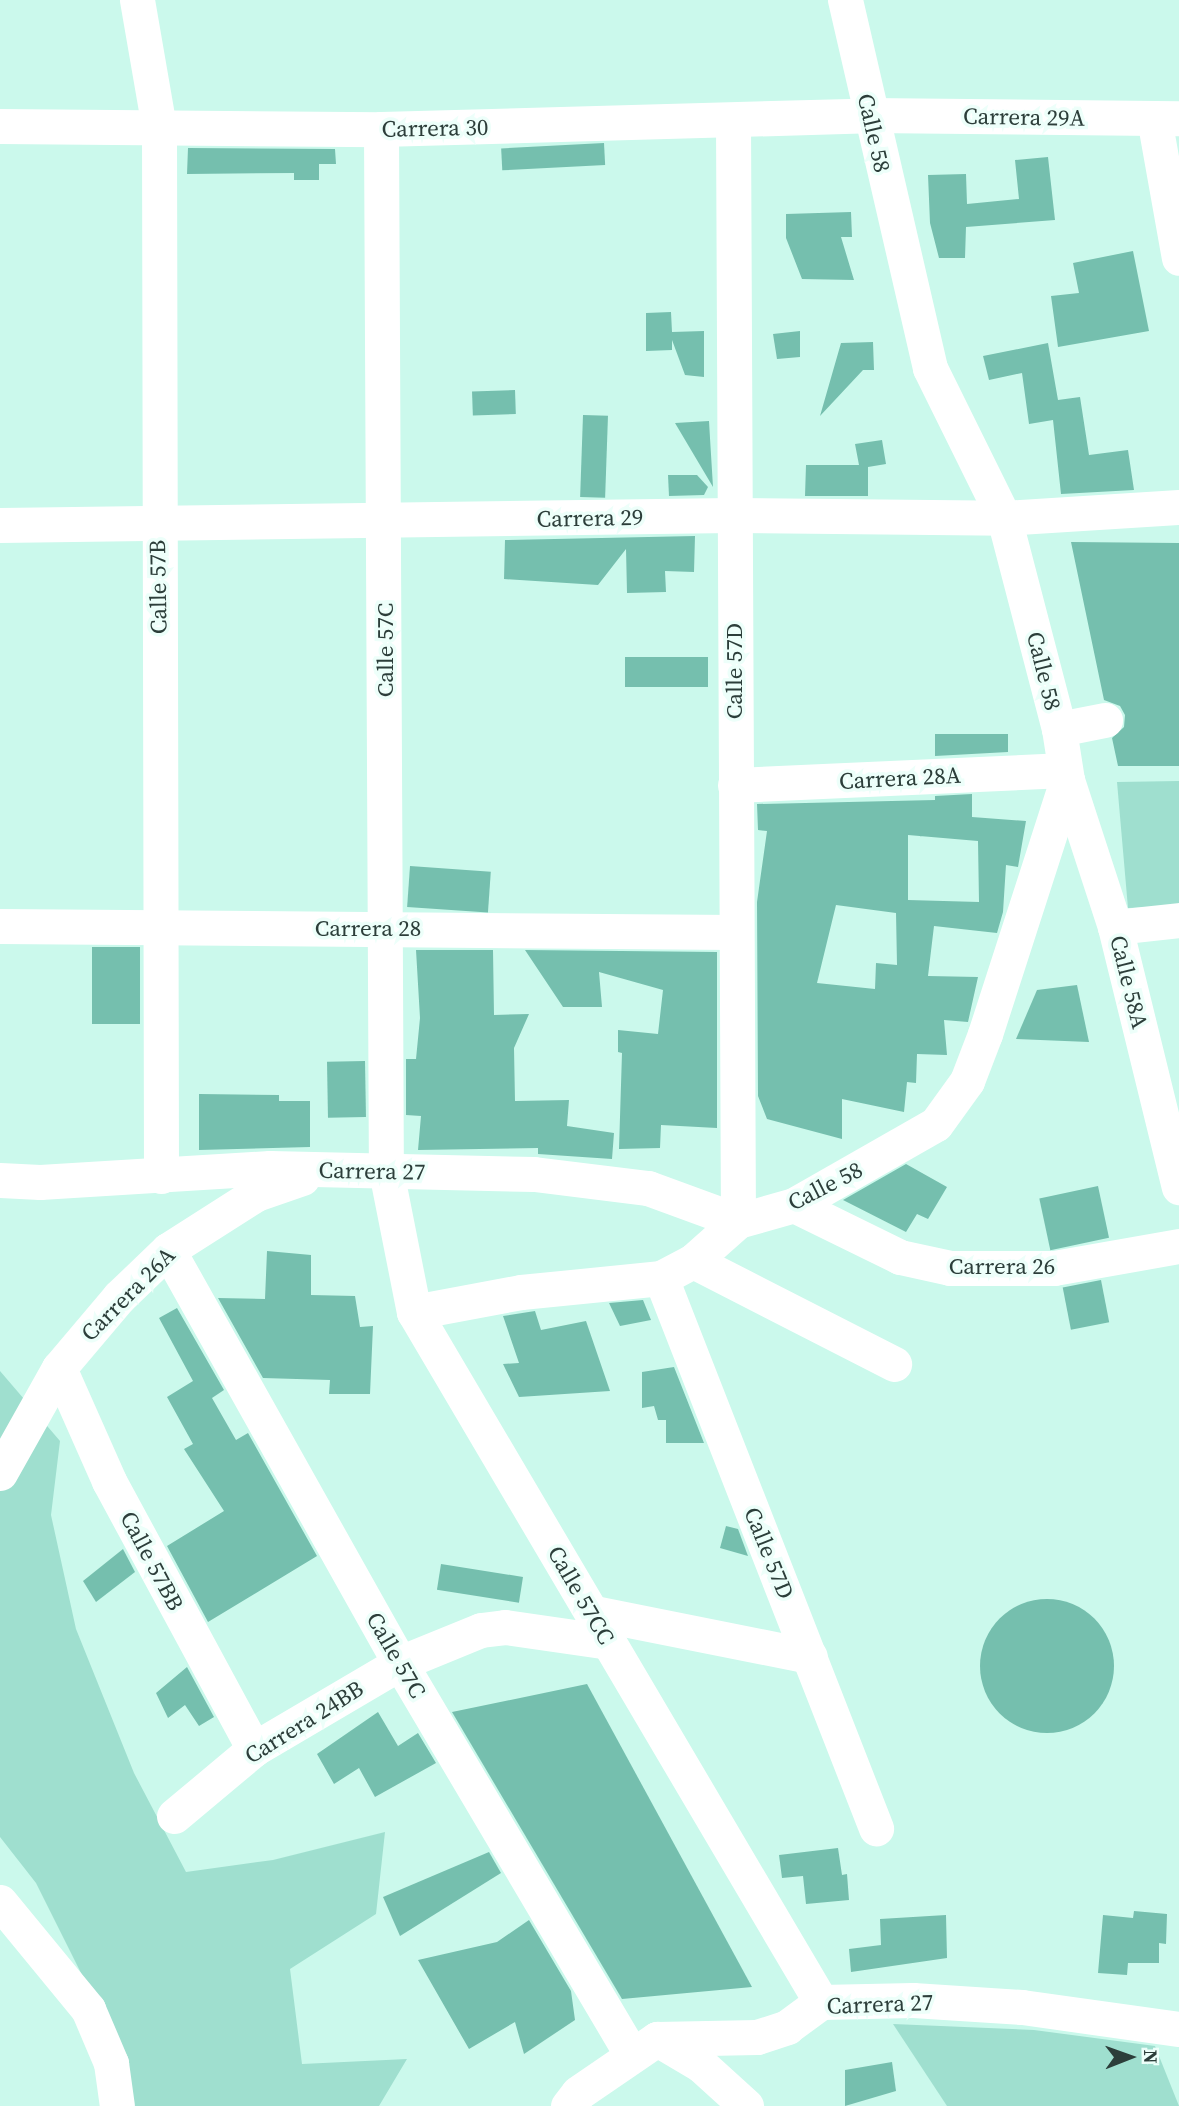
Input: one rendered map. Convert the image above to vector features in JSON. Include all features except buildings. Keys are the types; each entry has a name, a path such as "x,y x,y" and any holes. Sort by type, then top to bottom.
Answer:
{"street":[{"name":"Calle 57B","path":"137,0 159,128 161,1175"},
{"name":"Calle 58","path":"738,1221 794,1205 936,1124 967,1081 1066,775 1059,729 1004,518 930,368 869,115 850,1"},
{"name":"Carrera 30","path":"0,126 381,129 869,115"},
{"name":"Carrera 29A","path":"869,115 1167,118"},
{"path":"1167,118 1179,258"},
{"name":"Calle 57D","path":"733,121 732,515 738,1221"},
{"name":"Calle 57C","path":"369,1172 385,928 381,129"},
{"name":"Carrera 29","path":"0,525 732,515 1004,518 1179,507"},
{"path":"1059,729 1105,720"},
{"name":"Carrera 28A","path":"735,785 1066,775"},
{"name":"Calle 58A","path":"1066,775 1115,927 1179,1187"},
{"path":"1115,927 1179,920"},
{"name":"Carrera 28","path":"0,926 736,932"},
{"name":"Carrera 27","path":"0,1180 40,1182 270,1168 534,1174 648,1188 738,1221"},
{"name":"Carrera 26A","path":"0,1473 59,1368 119,1297 168,1250 256,1194 297,1179 369,1172"},
{"name":"Calle 57CC","path":"369,1172 414,1312 821,2001"},
{"name":"Carrera 26","path":"794,1205 900,1257 950,1268 1054,1268 1179,1245"},
{"path":"414,1312 521,1293 661,1278 693,1261 738,1221"},
{"name":"Calle 57C","path":"168,1250 400,1663 644,2047"},
{"path":"693,1261 894,1364"},
{"name":"Calle 57D","path":"661,1278 877,1828"},
{"name":"Calle 57BB","path":"59,1368 109,1481 254,1749"},
{"name":"Carrera 24BB","path":"174,1816 254,1749 400,1663 481,1630 505,1627 602,1627 810,1656"},
{"path":"0,1902 89,2009 111,2063 117,2106"},
{"name":"Carrera 27","path":"644,2047 758,2037 787,2027 821,2001 912,2000 1023,2007 1179,2029"},
{"path":"568,2106 578,2093 644,2047 701,2065 746,2106"}],"green space":[{"path":"1179,781 1179,906 1128,908 1117,782"},
{"path":"0,1371 60,1441 51,1515 76,1629 134,1773 186,1872 273,1860 385,1832 376,1914 290,1969 302,2064 407,2059 379,2106 129,2106 105,2021 36,1883 0,1837"},
{"path":"893,2024 1034,2030 1155,2046 1179,2106 947,2106"}]}
